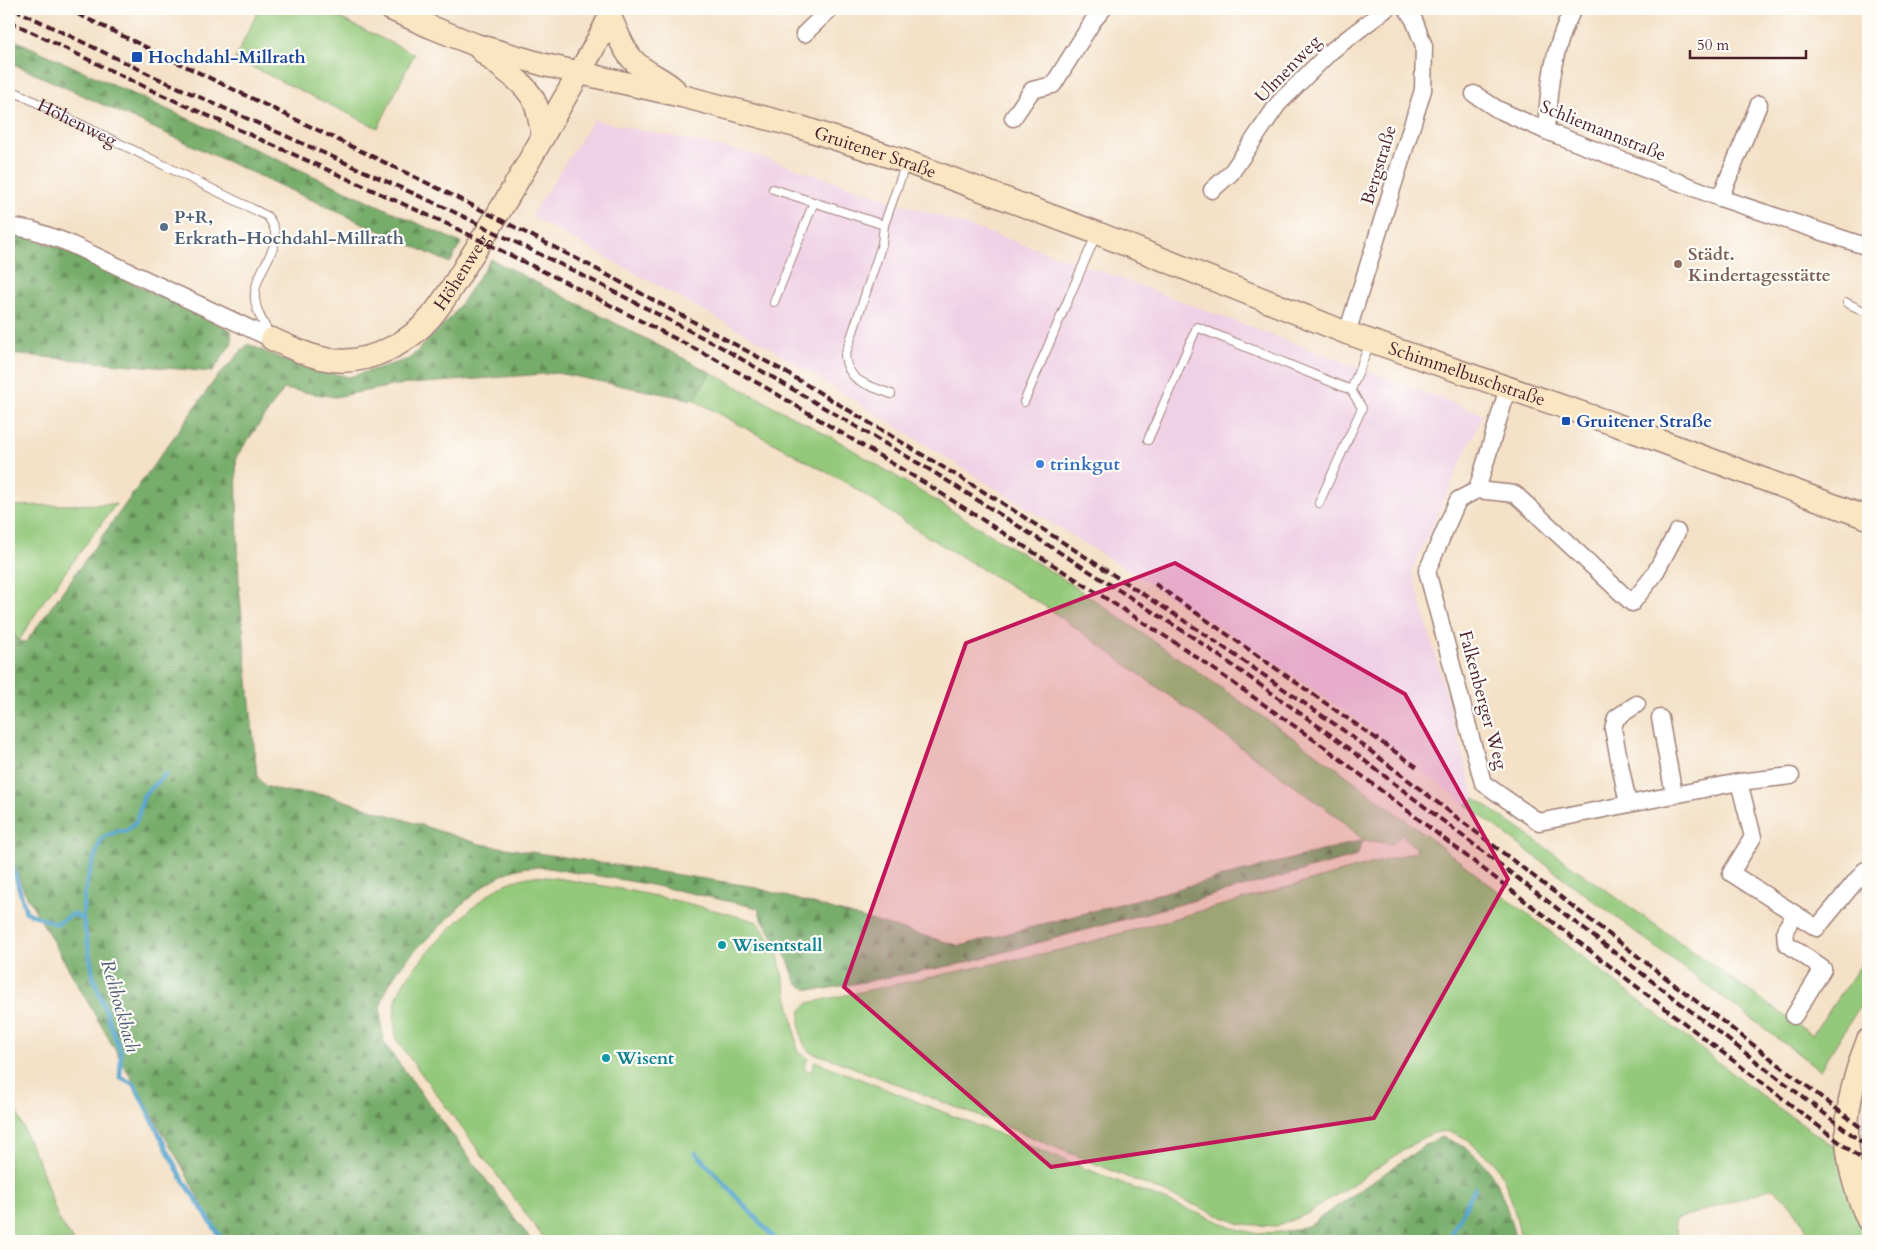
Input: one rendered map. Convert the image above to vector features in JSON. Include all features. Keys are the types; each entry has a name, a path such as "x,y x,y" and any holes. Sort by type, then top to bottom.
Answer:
{"main road":[{"name":"Gruitener Straße","path":"391,9 476,45 579,74 682,96 800,127 907,162 1097,233 1347,333"},
{"path":"612,13 628,54 634,62 665,81 682,96"},
{"name":"Höhenweg","path":"272,340 307,356 332,361 361,358 388,350 412,335 429,319 449,292 506,202 596,46 612,13"},
{"path":"476,45 491,60 518,81 529,93 536,105 543,137"},
{"name":"Schimmelbuschstraße","path":"1347,333 1618,425 1868,518"},
{"path":"1868,1040 1854,1083 1847,1116 1846,1136 1850,1170 1868,1220"}],"street":[{"path":"804,34 830,9"},
{"path":"1014,118 1032,90 1053,85 1093,21 1103,9"},
{"name":"Ulmenweg","path":"1212,190 1231,173 1278,104 1330,52 1386,9"},
{"name":"Bergstraße","path":"1347,333 1424,90 1424,46 1414,20 1406,9"},
{"path":"1546,131 1548,91 1555,51 1573,9"},
{"name":"Schliemannstraße","path":"1474,94 1497,109 1546,131 1720,198 1868,247"},
{"path":"1720,198 1759,104"},
{"name":"Höhenweg","path":"9,226 32,230 66,242 272,340"},
{"path":"1508,388 1476,490 1515,494 1632,603 1654,575 1677,532"},
{"name":"Falkenberger Weg","path":"1476,490 1458,500 1427,571 1483,783 1539,822 1739,782 1791,776"},
{"path":"1628,804 1613,729 1616,718 1637,704"},
{"path":"1660,718 1674,795"},
{"path":"1739,782 1753,836 1731,873 1817,928 1864,871 1868,869"},
{"path":"1794,1016 1823,969 1786,943 1785,930 1795,914"}],"lane":[{"name":"Höhenweg","path":"9,89 267,216 274,224 276,232 275,242 256,286 255,298 258,314 272,340"},
{"path":"890,394 852,376 846,366 845,356 882,244 884,225 907,162"},
{"path":"773,189 884,225"},
{"path":"774,302 814,202"},
{"path":"1024,402 1097,233"},
{"path":"1847,303 1868,313"},
{"path":"1148,440 1197,327 1351,390 1362,408 1319,503"},
{"path":"1351,390 1371,342"}],"highlighted area":[{"path":"1175,563 1405,694 1508,879 1374,1118 1051,1167 844,987 966,643"}],"shaded area":[{"path":"593,120 750,153 1082,264 1483,414 1412,571 1475,798 1466,805 1354,718 1259,652 757,340 531,216"},
{"path":"1864,1107 1868,1110 1868,1171 1861,1165"}],"green space":[{"path":"259,9 321,9 414,54 378,128 235,59"},
{"path":"9,37 461,243 450,263 9,62"},
{"path":"9,233 25,236 57,247 231,330 232,343 212,372 9,354"},
{"path":"491,259 710,372 694,400 557,373 397,385 335,397 284,389 236,457 239,586 257,776 265,786 281,791 327,795 480,844 750,886 960,946 1363,840 1357,856 960,964 820,990 807,989 797,984 788,960 761,918 758,908 618,879 544,868 531,867 505,873 471,896 409,957 385,992 381,1007 381,1017 384,1043 532,1241 221,1241 183,1168 24,891 9,851 9,628 19,641 26,642 217,377 248,344 293,364 349,377 409,359 453,315"},
{"path":"710,372 840,442 1068,582 1335,767 1762,1096 1868,1171 1868,1241 1812,1241 1796,1212 1773,1188 1674,1220 1679,1241 1522,1241 1509,1193 1496,1165 1463,1137 1452,1132 1439,1132 1424,1137 1307,1214 1276,1226 1240,1224 1012,1129 810,1052 804,1044 800,1026 801,1010 808,1003 1064,949 1418,851 1402,835 1392,844 1363,840 1339,818 1048,608 928,537 845,482 694,400"},
{"path":"116,504 43,602 19,641 9,628 9,506"},
{"path":"1475,798 1812,1035 1868,955 1868,993 1820,1070 1466,805"},
{"path":"534,876 638,892 758,922 777,951 798,1052 808,1058 804,1069 811,1072 815,1061 1240,1230 1255,1233 1286,1232 1289,1241 546,1241 397,1041 394,1016 395,1004 405,981 429,950 461,918 476,904 501,886"},
{"path":"9,1093 33,1152 38,1159 59,1221 74,1241 9,1241"},
{"path":"1441,1137 1459,1144 1473,1153 1494,1177 1507,1207 1516,1241 1288,1241 1286,1232 1308,1226 1427,1144"}],"waterway":[{"path":"83,919 86,887 102,838 120,830 125,832 136,822 144,795 166,774"},
{"name":"Rehbockbach","path":"12,864 26,912 56,924 73,914 83,919 94,979 121,1054 120,1077 134,1084 180,1175 223,1241"},
{"path":"696,1153 777,1241"},
{"path":"1451,1241 1453,1231 1475,1188"}],"railway":[{"path":"14,9 155,77 448,209 582,275 721,347 935,473 1194,638 1335,738 1868,1147"},
{"path":"67,9 452,195 589,265 782,370 999,501 1200,631 1343,730 1868,1133"},
{"path":"9,21 149,89 443,222 575,287 713,358 928,485 1185,649 1327,749 1868,1164"},
{"path":"1155,584 1417,767"}],"place":[{"name":"Hochdahl-Millrath","path":"137,57"},
{"name":"P+R, Erkrath-Hochdahl-Millrath","path":"164,227"},
{"name":"Städt. Kindertagesstätte","path":"1678,264"},
{"name":"Gruitener Straße","path":"1566,421"},
{"name":"trinkgut","path":"1040,464"},
{"name":"Wisentstall","path":"722,945"},
{"name":"Wisent","path":"606,1058"}]}
